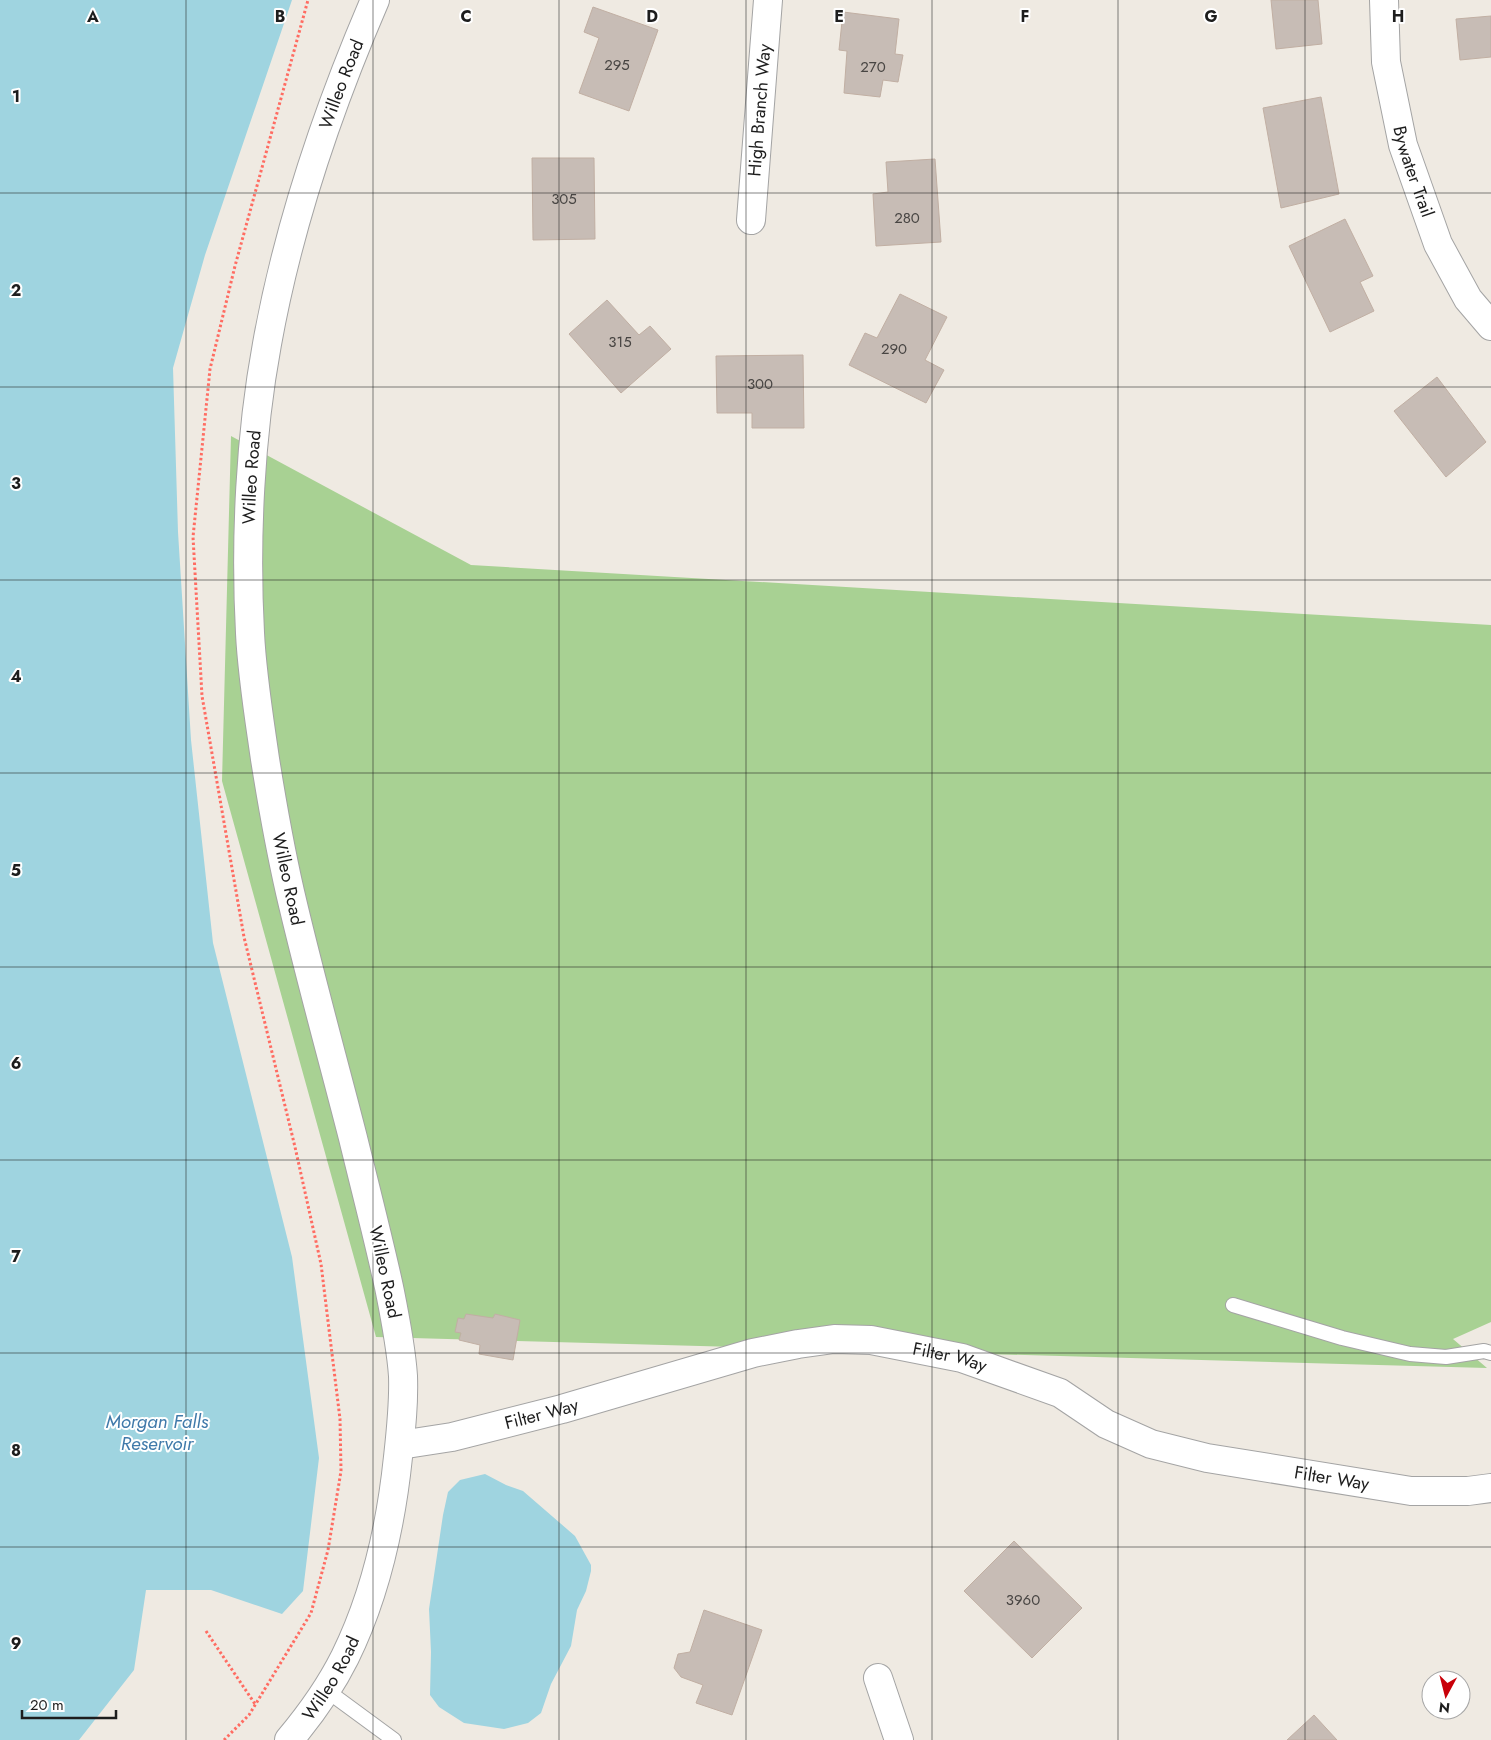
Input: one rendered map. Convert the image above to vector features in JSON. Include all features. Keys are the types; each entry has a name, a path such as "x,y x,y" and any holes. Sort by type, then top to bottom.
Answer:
{"street":[{"name":"Willeo Road","path":"289,1740 326,1690 345,1657 364,1610 379,1563 388,1523 400,1445 403,1420 403,1380 400,1342 380,1244 289,891 268,778 250,634 249,576 252,488 258,401 278,290 294,228 336,95 376,0"},
{"name":"High Branch Way","path":"751,220 768,0"},
{"name":"Bywater Trail","path":"1384,0 1386,62 1403,145 1438,244 1468,299 1491,326"},
{"name":"Filter Way","path":"400,1445 452,1437 562,1409 753,1353 834,1339 871,1340 962,1358 1060,1394 1106,1424 1151,1444 1208,1458 1411,1491 1468,1491 1491,1488"},
{"path":"878,1678 899,1740"}],"lane":[{"path":"1233,1305 1342,1338 1410,1354 1446,1357 1484,1351 1491,1353"},
{"path":"326,1690 394,1740"}],"path":[{"path":"206,1631 255,1704"}],"green space":[{"path":"231,436 471,565 1491,625 1491,1322 1453,1339 1487,1368 376,1337 222,781"}],"water":[{"name":"Morgan Falls Reservoir","path":"0,0 292,0 205,255 173,368 178,532 191,740 213,943 292,1257 319,1458 303,1591 282,1614 211,1590 146,1590 134,1670 79,1740 0,1740"},
{"path":"485,1474 523,1491 575,1536 591,1565 586,1591 577,1610 571,1646 551,1684 541,1713 528,1723 504,1729 464,1723 439,1707 430,1695 429,1609 448,1492 460,1480"}],"building":[{"path":"1271,0 1318,0 1322,44 1276,49"},
{"path":"593,7 658,30 629,111 579,93 599,38 584,32"},
{"path":"843,12 899,19 895,54 903,55 898,82 883,80 880,97 844,93 847,51 839,50"},
{"path":"1491,16 1491,57 1460,60 1456,19"},
{"path":"1321,97 1339,194 1281,208 1263,108"},
{"path":"532,158 594,158 595,239 533,240"},
{"path":"935,159 941,242 876,246 873,194 888,192 886,162"},
{"path":"1345,219 1373,276 1360,282 1374,311 1330,332 1289,246"},
{"path":"900,294 947,317 925,360 944,370 926,403 849,365 865,333 877,338"},
{"path":"607,300 639,335 650,326 671,349 621,393 569,334"},
{"path":"803,355 804,428 752,428 752,413 717,413 716,356"},
{"path":"1437,377 1486,442 1446,477 1394,411"},
{"path":"466,1314 493,1318 495,1314 520,1320 513,1360 479,1354 480,1345 459,1340 461,1333 455,1332 458,1318 464,1319"},
{"path":"1014,1541 1082,1608 1032,1658 964,1591"},
{"path":"704,1610 762,1630 732,1715 696,1703 703,1685 681,1677 674,1668 678,1654 690,1652"},
{"path":"1314,1715 1337,1740 1287,1740"}]}
